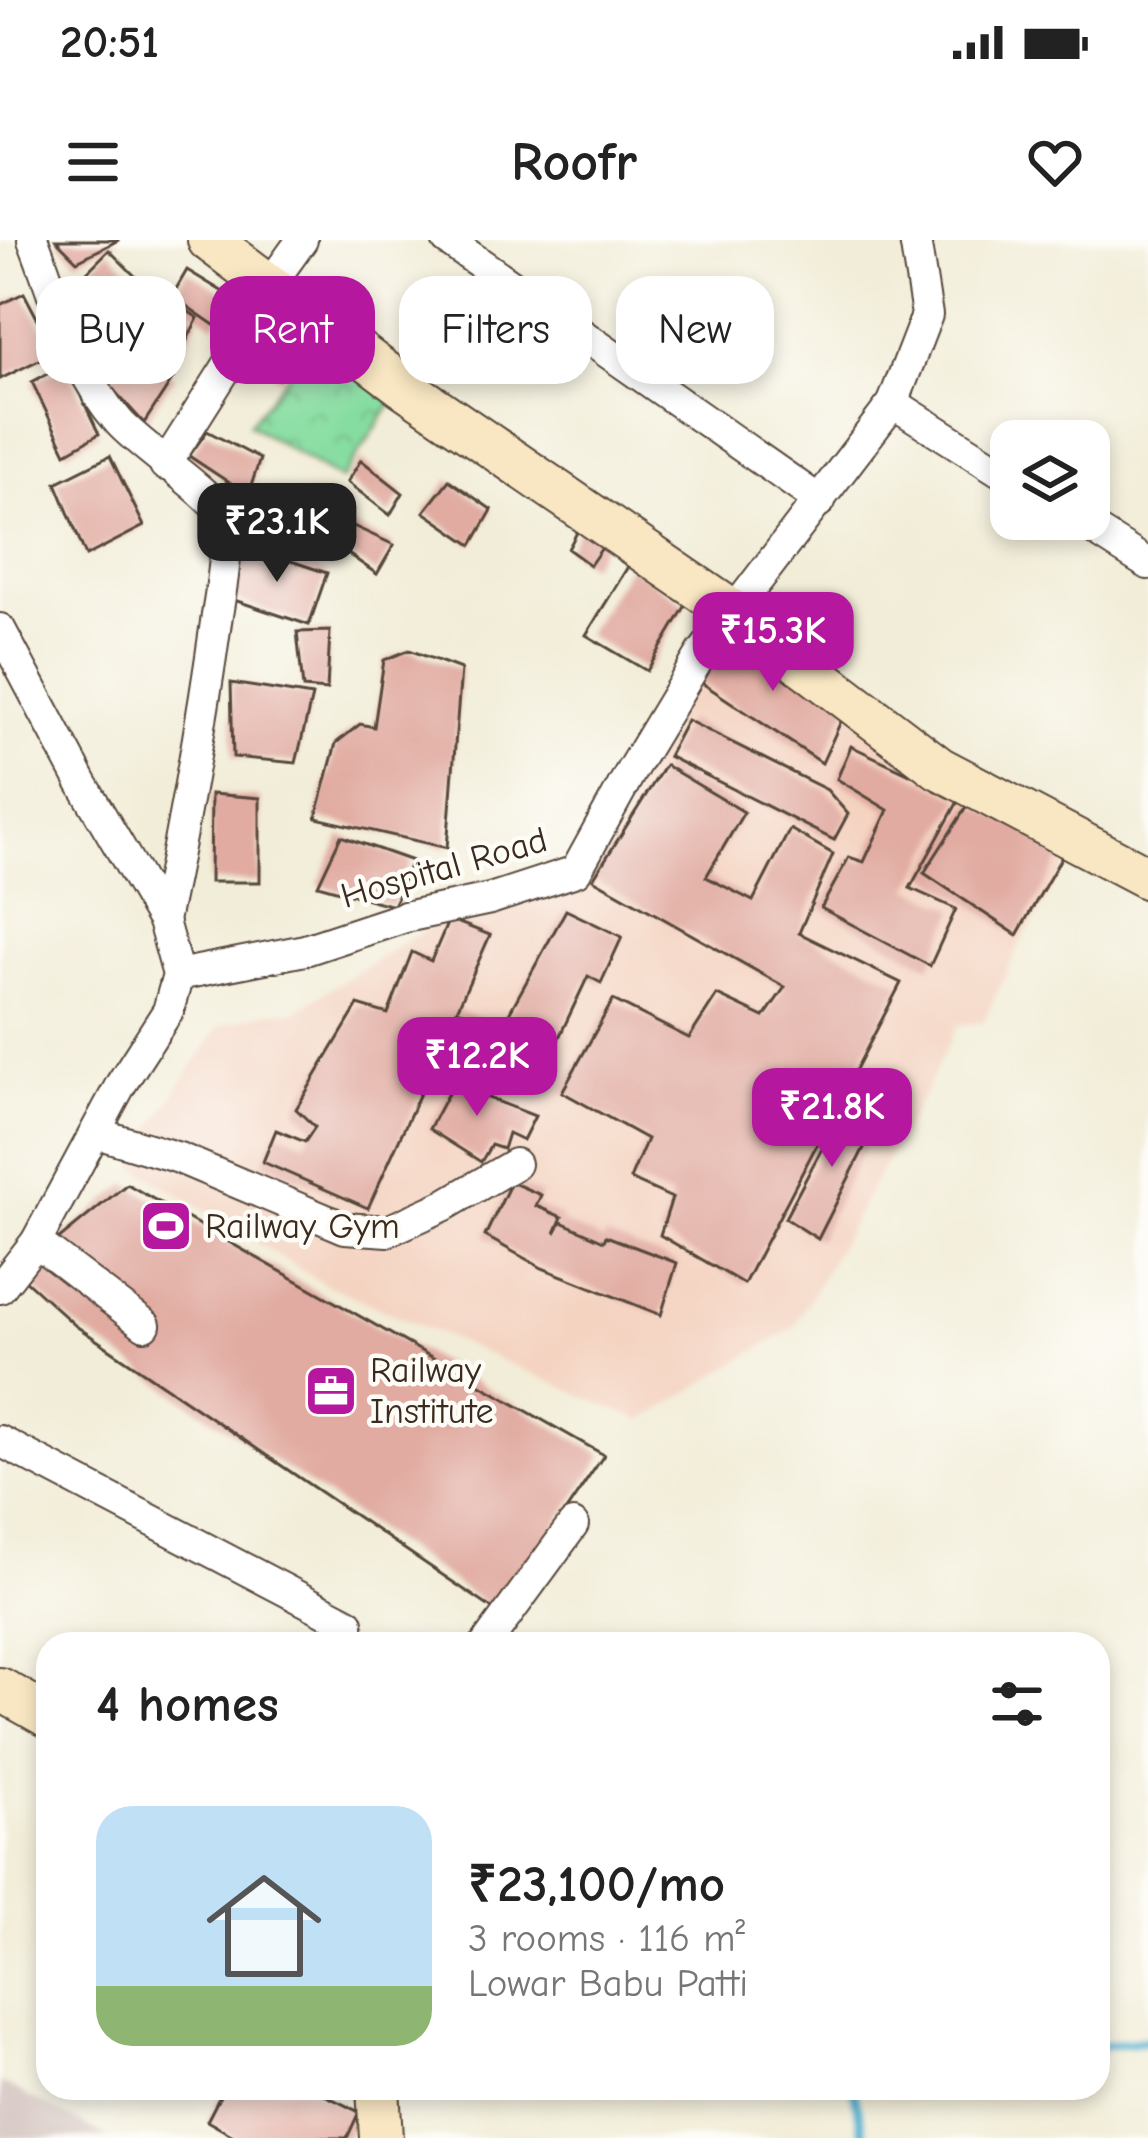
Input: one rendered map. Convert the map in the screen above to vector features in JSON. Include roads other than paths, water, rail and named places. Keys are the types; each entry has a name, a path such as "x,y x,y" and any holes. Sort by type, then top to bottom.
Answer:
{"street":[{"path":"33,240 89,382 118,421 219,507 225,527 196,764 163,921"},
{"path":"209,240 255,276"},
{"path":"275,276 302,240"},
{"path":"447,240 820,502"},
{"name":"Hospital Road","path":"178,975 305,950 404,917 490,899 576,872 684,682 893,403 926,316 915,240"},
{"path":"375,365 736,614 939,768 1148,878"},
{"path":"165,465 216,384"},
{"path":"893,403 990,465"},
{"path":"1110,540 1148,564"},
{"path":"0,629 163,921 178,975 168,1011 36,1242 0,1288"},
{"path":"95,1133 179,1158 345,1228 388,1231 514,1165"},
{"path":"36,1242 145,1325"},
{"path":"0,1441 348,1623 348,1632"},
{"path":"492,1632 573,1525"},
{"path":"0,1689 36,1708"},
{"path":"379,2100 381,2138"}],"waterway":[{"path":"1110,2045 1148,2040"},
{"path":"856,2100 865,2138"}],"place":[{"name":"Railway Gym","path":"166,1226"},
{"name":"Railway Institute","path":"331,1391"}]}
